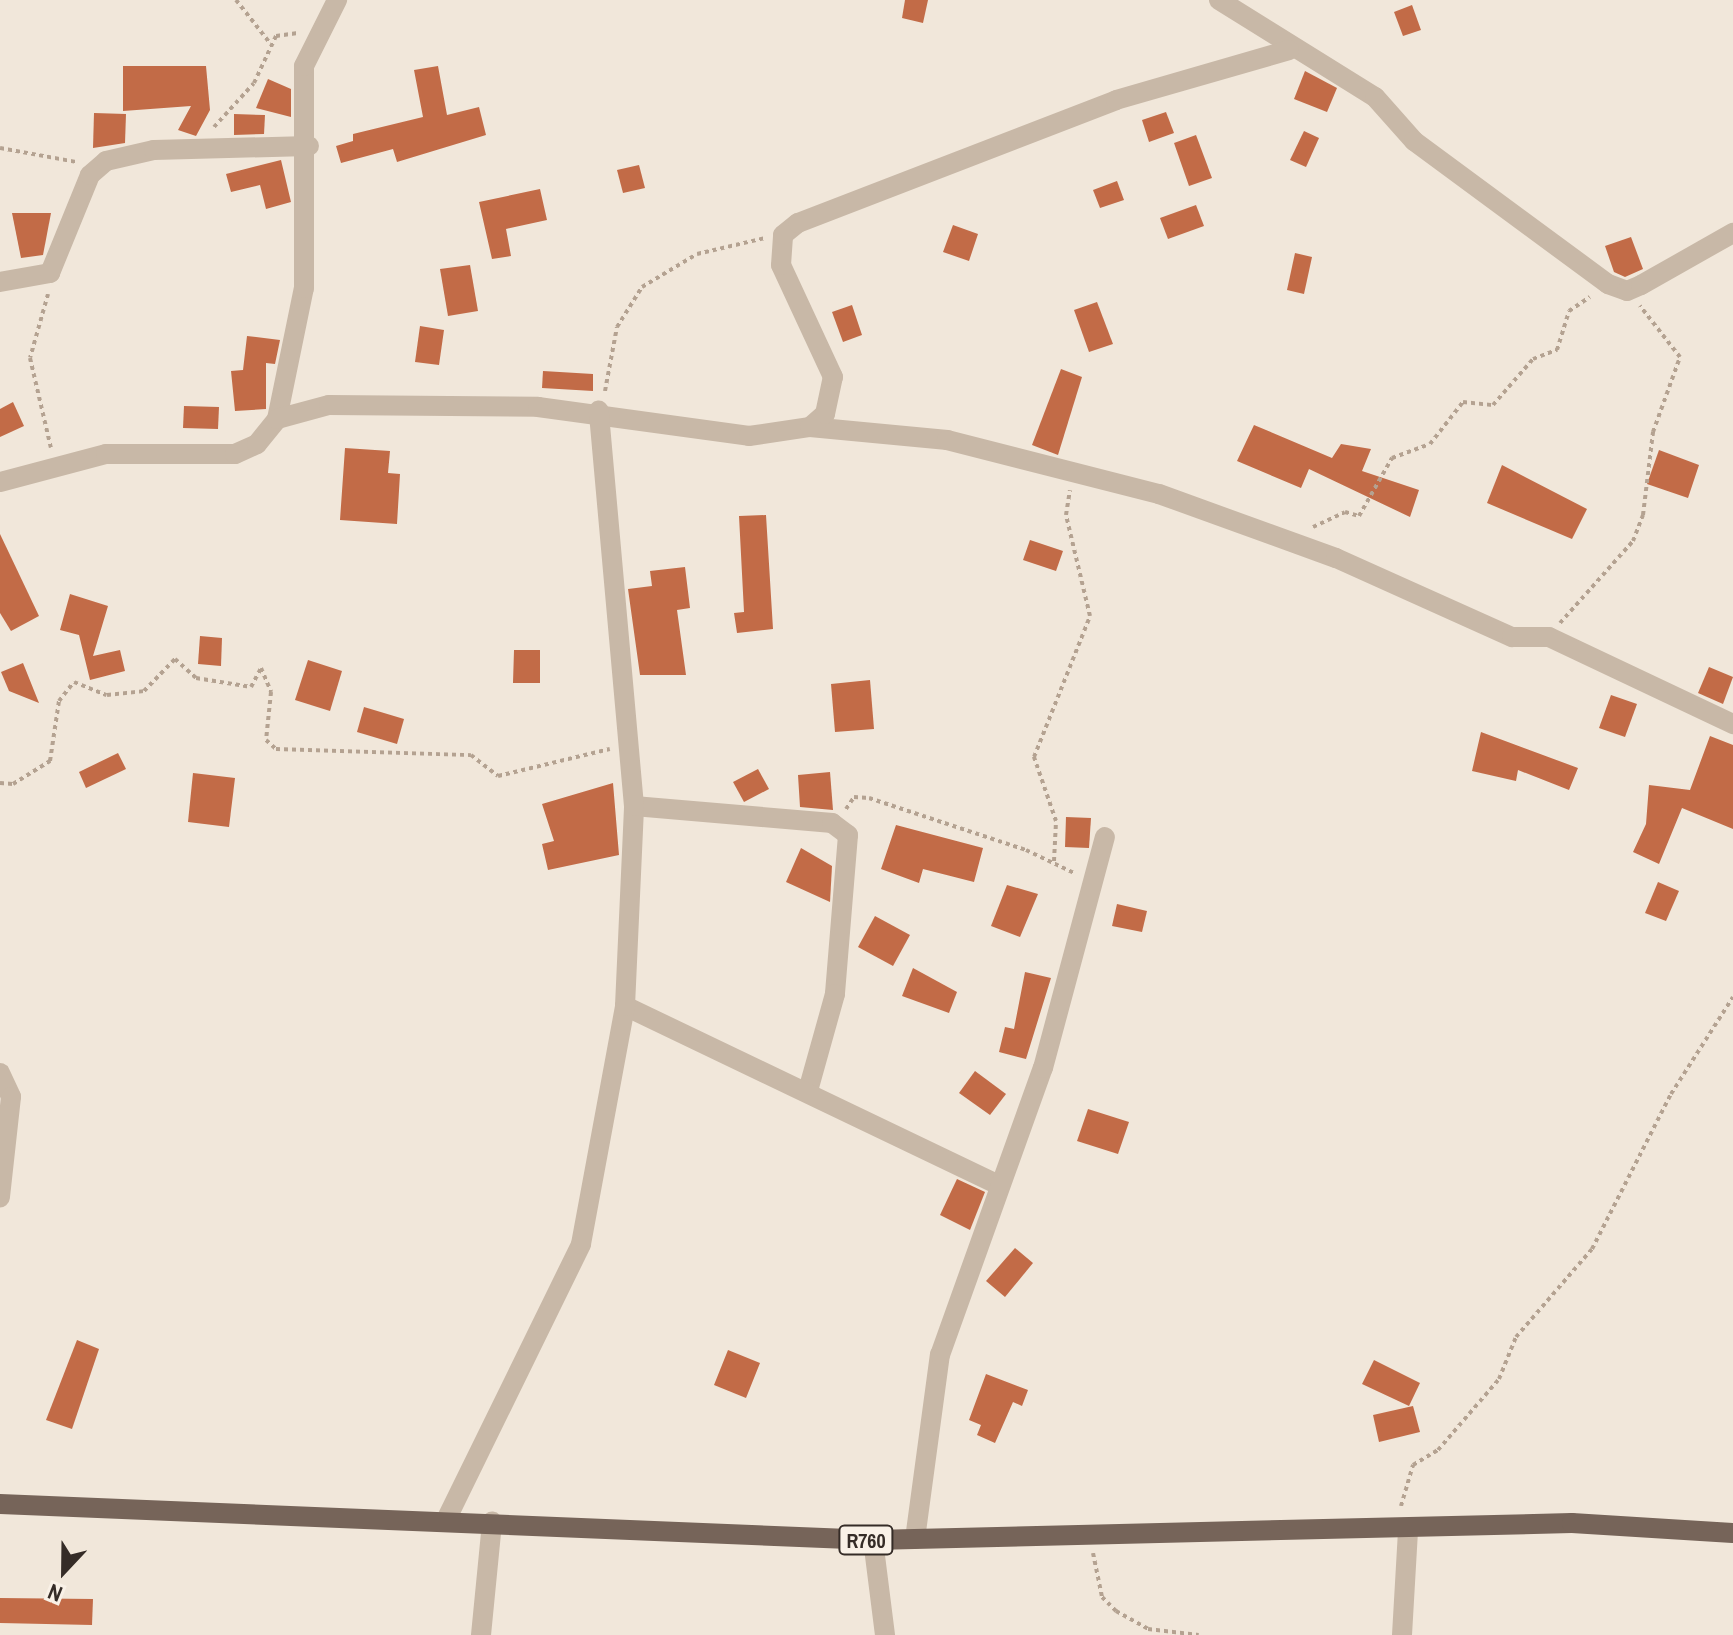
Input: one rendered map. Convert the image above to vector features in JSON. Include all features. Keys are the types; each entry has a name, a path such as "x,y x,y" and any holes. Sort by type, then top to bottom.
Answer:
{"main road":[{"name":"R760","path":"0,1504 873,1540 1408,1532 1572,1523 1733,1533"}],"street":[{"path":"0,482 55,462 106,454 235,454 257,444 277,419 300,321 309,146 304,66 314,35 337,0"},
{"path":"1219,0 1289,50 1375,97 1414,141 1617,287 1733,233"},
{"path":"810,427 825,414 833,377 781,265 783,235 840,201 943,162 1261,53 1289,50"},
{"path":"0,282 50,273 96,167 197,147 309,146"},
{"path":"277,419 297,410 361,404 473,402 599,411 702,433 782,435 810,427 947,440 1073,470 1287,541 1512,637 1549,637 1733,724"},
{"path":"446,1520 581,1244 625,1006 634,806 599,411"},
{"path":"634,806 840,826 848,835 835,994 808,1091"},
{"path":"915,1539 940,1355 1043,1068 1094,889 1105,837"},
{"path":"625,1006 999,1185"},
{"path":"0,1073 11,1097 0,1197"},
{"path":"481,1635 492,1522"},
{"path":"1402,1635 1408,1532"},
{"path":"873,1540 885,1635"}],"path":[{"path":"236,0 270,43"},
{"path":"197,147 254,83 270,43 283,32 314,35"},
{"path":"0,148 96,167"},
{"path":"599,411 617,327 642,287 697,254 783,235"},
{"path":"50,273 30,358 55,462"},
{"path":"1287,541 1327,518 1359,516 1392,458 1430,444 1467,401 1493,405 1533,359 1561,346 1573,305 1617,287 1680,357 1653,432 1633,541 1549,637"},
{"path":"1054,861 1056,821 1034,757 1090,616 1066,515 1073,470"},
{"path":"0,783 13,784 50,761 59,701 74,682 107,695 144,691 175,659 196,678 251,687 261,668 271,692 266,740 276,749 471,755 498,776 630,745"},
{"path":"840,826 849,800 869,798 1054,861 1094,889"},
{"path":"1408,1532 1399,1502 1413,1465 1452,1435 1499,1379 1516,1337 1571,1280 1671,1094 1733,997"},
{"path":"1092,1536 1102,1597 1148,1629 1199,1635"}],"building":[{"path":"905,0 928,0 923,23 902,18"},
{"path":"1412,5 1421,30 1403,36 1394,12"},
{"path":"123,66 206,66 210,110 196,136 178,130 191,106 123,111"},
{"path":"438,66 447,115 479,107 486,135 397,162 393,149 341,163 336,146 353,141 353,134 423,117 414,70"},
{"path":"1305,71 1337,88 1327,112 1294,99"},
{"path":"268,79 291,89 291,117 256,108"},
{"path":"1166,112 1174,133 1149,142 1142,120"},
{"path":"94,113 126,114 125,143 93,148"},
{"path":"234,114 265,115 264,134 234,135"},
{"path":"1304,131 1319,138 1306,167 1290,160"},
{"path":"1196,135 1212,178 1189,186 1174,143"},
{"path":"281,160 291,202 266,209 260,185 231,192 226,174"},
{"path":"639,165 645,188 623,193 617,170"},
{"path":"1117,181 1124,200 1100,208 1093,190"},
{"path":"540,189 547,220 506,229 511,256 492,259 479,202"},
{"path":"1196,205 1204,226 1168,239 1160,218"},
{"path":"12,213 51,213 43,255 21,258"},
{"path":"953,225 978,234 969,261 943,252"},
{"path":"1631,237 1643,269 1625,277 1614,272 1605,246"},
{"path":"1295,253 1312,257 1304,294 1287,290"},
{"path":"470,265 478,311 448,316 440,269"},
{"path":"1097,302 1113,344 1089,352 1074,310"},
{"path":"852,305 862,335 843,342 832,312"},
{"path":"420,326 444,330 439,365 415,362"},
{"path":"247,336 280,340 275,364 266,363 266,409 235,411 231,371 243,370"},
{"path":"1061,369 1082,377 1058,455 1032,445"},
{"path":"543,371 593,374 593,391 542,388"},
{"path":"13,402 24,426 0,437 0,409"},
{"path":"184,406 219,407 218,429 183,428"},
{"path":"1254,425 1332,458 1341,444 1371,449 1362,471 1419,490 1410,517 1309,469 1301,488 1237,461"},
{"path":"345,448 390,451 388,473 400,474 397,524 340,520"},
{"path":"1659,450 1699,465 1688,498 1647,484"},
{"path":"1502,465 1587,509 1572,539 1487,503"},
{"path":"766,515 773,629 737,633 734,613 744,612 739,516"},
{"path":"0,534 39,616 11,631 0,613"},
{"path":"1030,540 1063,551 1056,571 1023,560"},
{"path":"685,567 690,608 677,610 686,675 640,675 628,589 652,586 650,571"},
{"path":"70,594 108,606 93,656 120,650 125,671 90,680 79,635 60,630"},
{"path":"200,636 222,638 221,666 198,664"},
{"path":"514,650 540,650 540,683 513,683"},
{"path":"308,660 342,671 330,711 295,700"},
{"path":"23,663 39,703 9,691 1,672"},
{"path":"1709,667 1733,677 1723,704 1698,693"},
{"path":"870,680 874,729 835,732 831,684"},
{"path":"1611,695 1637,704 1625,737 1599,728"},
{"path":"364,707 404,719 397,744 357,732"},
{"path":"1481,732 1578,768 1569,790 1518,770 1516,781 1472,771"},
{"path":"1710,736 1733,745 1733,829 1682,808 1659,864 1633,852 1646,824 1649,785 1690,790"},
{"path":"118,753 126,769 86,788 79,772"},
{"path":"758,769 769,789 744,802 733,782"},
{"path":"830,772 833,810 800,807 798,775"},
{"path":"193,773 235,778 229,827 188,822"},
{"path":"613,783 619,855 548,870 542,844 554,841 542,804"},
{"path":"1066,817 1091,818 1089,848 1065,847"},
{"path":"896,825 983,848 974,882 923,869 919,883 881,869"},
{"path":"801,848 832,866 830,902 786,882"},
{"path":"1658,882 1679,891 1666,921 1645,913"},
{"path":"1007,885 1038,894 1020,937 991,926"},
{"path":"1117,904 1147,911 1142,932 1112,926"},
{"path":"875,916 910,935 893,966 858,947"},
{"path":"913,968 957,992 949,1013 902,996"},
{"path":"1025,972 1051,978 1026,1059 999,1052 1005,1027 1014,1029"},
{"path":"975,1071 1006,1094 990,1115 959,1093"},
{"path":"1088,1109 1129,1122 1118,1154 1077,1141"},
{"path":"957,1179 985,1192 970,1230 940,1215"},
{"path":"1015,1248 1033,1263 1005,1297 986,1281"},
{"path":"77,1340 99,1349 72,1429 46,1420"},
{"path":"728,1350 760,1363 746,1398 714,1385"},
{"path":"1374,1360 1420,1383 1409,1406 1362,1384"},
{"path":"986,1374 1028,1390 1022,1406 1013,1402 995,1443 977,1435 981,1425 969,1420"},
{"path":"1413,1406 1420,1432 1379,1442 1373,1415"},
{"path":"0,1598 93,1599 92,1625 0,1623"}]}
